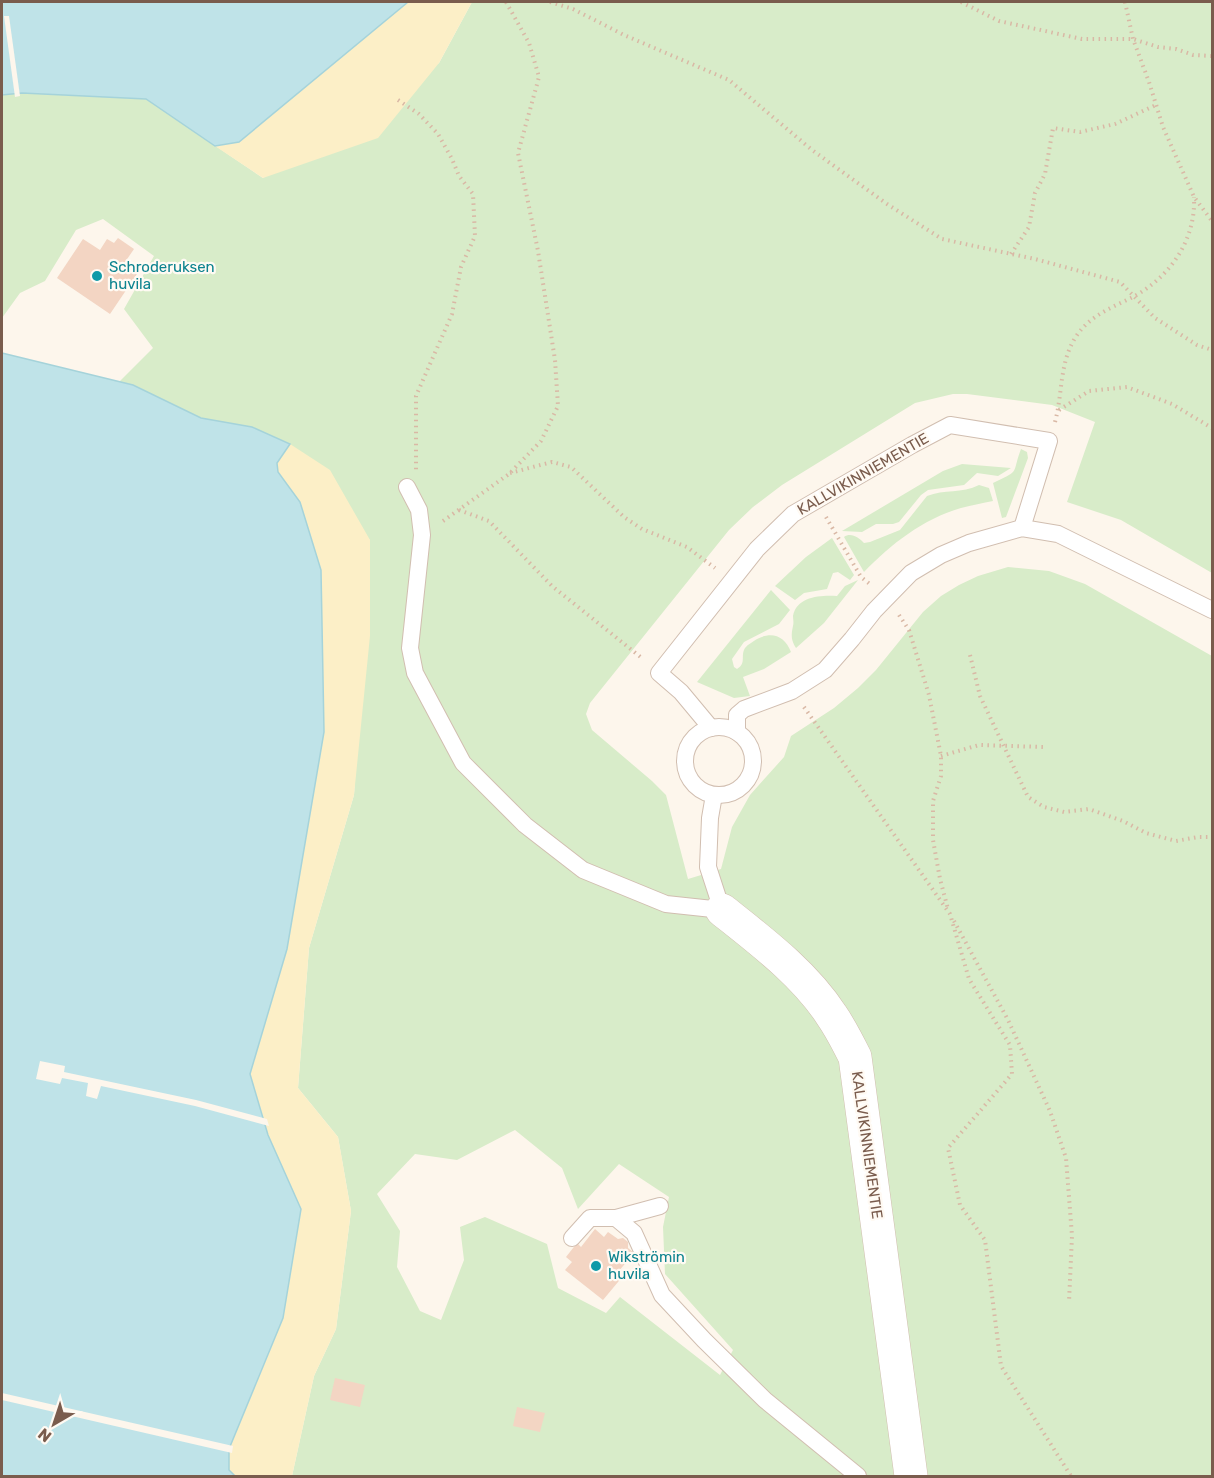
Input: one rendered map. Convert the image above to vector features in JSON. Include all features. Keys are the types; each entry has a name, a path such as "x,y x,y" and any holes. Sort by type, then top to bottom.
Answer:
{"street":[{"name":"KALLVIKINNIEMENTIE","path":"722,910 761,941 804,981 832,1015 855,1057 911,1476"}],"lane":[{"name":"KALLVIKINNIEMENTIE","path":"659,673 757,549 793,514 950,425 1049,441 1023,528"},
{"path":"407,487 419,510 422,535 410,648 415,673 463,763 525,825 583,870 666,904 722,910 708,867 714,795"},
{"path":"737,732 737,715 744,709 792,691 825,670 886,598 911,573 941,555 969,543 1023,528 1058,534 1212,610"},
{"path":"659,673 681,692 711,728"},
{"path":"720,727 737,732 750,745 753,757 753,769 748,780 740,789 729,794 706,793 688,777 685,753 690,742 698,734 711,728 720,727"},
{"path":"572,1238 590,1218 616,1218 660,1206"},
{"path":"616,1218 634,1233 662,1295 765,1400 858,1476"}],"path":[{"path":"422,535 509,474 541,441 558,406 555,360 538,251 518,153 539,77 529,43 506,2"},
{"path":"550,2 573,9 624,35 729,80 812,150 887,204 942,239 1120,282 1155,318 1197,345 1212,350"},
{"path":"961,2 999,21 1082,39 1133,39 1193,55 1212,56"},
{"path":"1127,2 1133,39 1163,127 1194,197 1212,221"},
{"path":"398,100 419,114 438,134 459,176 473,194 475,236 461,267 452,314 416,396 418,468 407,487"},
{"path":"1011,254 1029,227 1035,193 1045,174 1053,128 1080,132 1089,130 1115,124 1156,105"},
{"path":"1194,197 1195,214 1190,235 1160,280 1134,296 1101,311 1078,333 1068,351 1061,379 1058,410 1089,391 1127,387 1172,404 1212,428"},
{"path":"509,474 552,462 571,466 624,517 642,529 687,547 731,581"},
{"path":"459,509 489,521 552,586 659,673"},
{"path":"826,517 861,577 886,598 909,630 929,695 941,756 941,776 933,801 933,840 940,879 969,979 1010,1045 1012,1074 948,1148 960,1204 985,1240 1001,1366 1071,1476"},
{"path":"970,655 981,696 1028,797 1044,807 1064,812 1089,809 1123,821 1146,833 1176,841 1212,837"},
{"path":"792,691 950,914 1008,1020 1050,1111 1066,1158 1072,1236 1069,1302"},
{"path":"941,756 980,745 1043,747"}],"green space":[{"path":"472,2 1212,2 1212,573 1121,520 1067,502 1095,422 1052,405 953,394 915,403 782,485 753,507 729,530 590,703 586,714 592,730 666,795 688,879 721,869 732,827 750,795 784,757 791,736 834,708 858,688 876,670 923,612 941,596 978,576 1008,567 1049,571 1085,584 1212,656 1212,1476 292,1476 314,1376 336,1329 351,1211 338,1137 298,1088 309,948 354,795 370,540 278,472 133,385 119,382 153,348 124,309 154,256 103,219 76,230 45,281 20,293 2,318 2,95 22,93 146,99 263,178 439,63","holes":["515,1130 562,1168 578,1209 619,1164 669,1197 663,1227 665,1274 733,1350 720,1375 620,1297 606,1313 558,1288 547,1244 485,1217 460,1227 464,1260 441,1320 420,1311 397,1267 400,1231 377,1194 415,1154 457,1160"]},
{"path":"1021,449 1027,452 1028,458 1006,517 1002,518 993,483 1014,471"},
{"path":"962,464 1011,468 998,476 977,473 964,485 928,490 921,495 899,522 876,524 862,532 842,531 943,471"},
{"path":"979,485 989,488 993,501 947,513 921,526 897,542 864,572 844,537 852,535 864,543 870,542 900,530 927,496 966,490"},
{"path":"832,538 854,575 850,580 838,572 833,573 827,589 804,593 795,600 775,586 806,557"},
{"path":"858,580 824,623 796,648 792,637 793,616 799,604 810,598 837,596 845,586"},
{"path":"771,590 790,610 779,624 744,642 732,659 734,667 737,669 742,664 746,647 768,635 782,639 791,652 764,669 743,677 750,696 734,698 697,682"}],"sand":[{"path":"408,2 472,2 439,63 378,138 263,178 215,146 239,142"},
{"path":"290,444 330,470 370,540 370,636 354,795 309,948 298,1088 338,1137 351,1211 336,1329 314,1376 292,1476 235,1476 229,1470 229,1449 276,1336 268,1135 250,1074 287,949 324,732 300,502 278,472 277,463"}],"water":[{"path":"2,2 408,2 239,142 215,146 146,99 22,93 2,95"},
{"path":"2,353 133,385 201,418 252,427 290,444 277,463 278,472 300,502 321,570 324,732 287,949 250,1074 268,1135 301,1209 283,1318 229,1449 229,1470 235,1476 2,1476"}],"pier":[{"path":"4,16 9,16 20,96 15,97"},
{"path":"40,1061 65,1066 64,1072 196,1100 267,1119 269,1126 195,1106 101,1086 97,1099 86,1096 88,1083 62,1078 60,1084 36,1079"},
{"path":"2,1393 233,1446 232,1453 2,1400"}],"building":[{"name":"Schroderuksen huvila","path":"118,238 134,249 123,265 137,274 110,314 57,278 83,239 100,250 107,239 114,243"},
{"name":"Wikströmin huvila","path":"595,1229 604,1237 608,1232 618,1239 623,1238 628,1242 628,1248 634,1253 618,1272 623,1276 603,1300 565,1270 572,1262 566,1257 577,1243 581,1247"},
{"path":"335,1378 365,1385 360,1407 330,1400"},
{"path":"517,1407 545,1413 540,1432 513,1426"}],"place":[{"name":"Schroderuksen huvila","path":"97,276"},
{"name":"Wikströmin huvila","path":"596,1266"}]}
